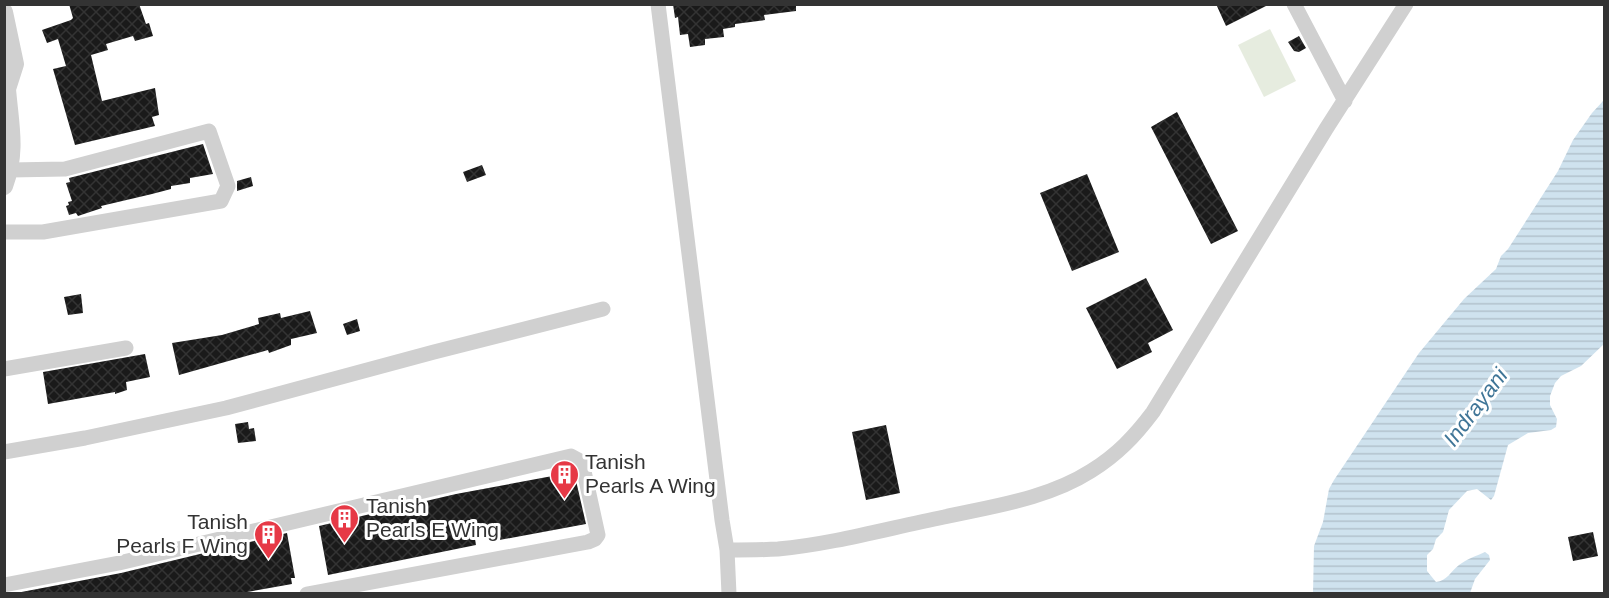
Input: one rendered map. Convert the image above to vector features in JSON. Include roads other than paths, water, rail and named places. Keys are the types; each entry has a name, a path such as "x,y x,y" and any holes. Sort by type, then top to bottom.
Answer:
{"street":[{"path":"658,4 720,508 728,550 729,594"},
{"path":"1294,4 1345,101"},
{"path":"728,550 778,549 828,541 1017,501 1057,489 1090,472 1119,452 1135,436 1153,412 1406,4"},
{"path":"4,12 15,64 6,86 8,133 13,152 7,178 65,169 209,131 228,186 221,201 43,232 4,232"},
{"path":"4,452 86,438 225,408 603,309"},
{"path":"4,369 126,348"},
{"path":"4,585 119,563 571,456 582,462 597,535 595,539 307,594"}],"water":[{"name":"Indrayani","path":"1604,100 1604,344 1581,366 1561,376 1555,383 1550,396 1550,405 1557,419 1556,427 1551,430 1528,433 1508,445 1491,500 1477,489 1467,491 1449,510 1443,532 1427,555 1427,571 1436,582 1446,578 1462,563 1485,552 1489,555 1490,560 1475,579 1470,593 1313,593 1314,546 1323,522 1329,489 1334,480 1419,353 1464,299 1496,269 1501,256 1508,249 1558,171 1573,140"}],"place":[{"name":"Tanish Pearls A Wing","path":"564,500"},
{"name":"Tanish Pearls E Wing","path":"345,544"},
{"name":"Tanish Pearls F Wing","path":"269,560"}]}
